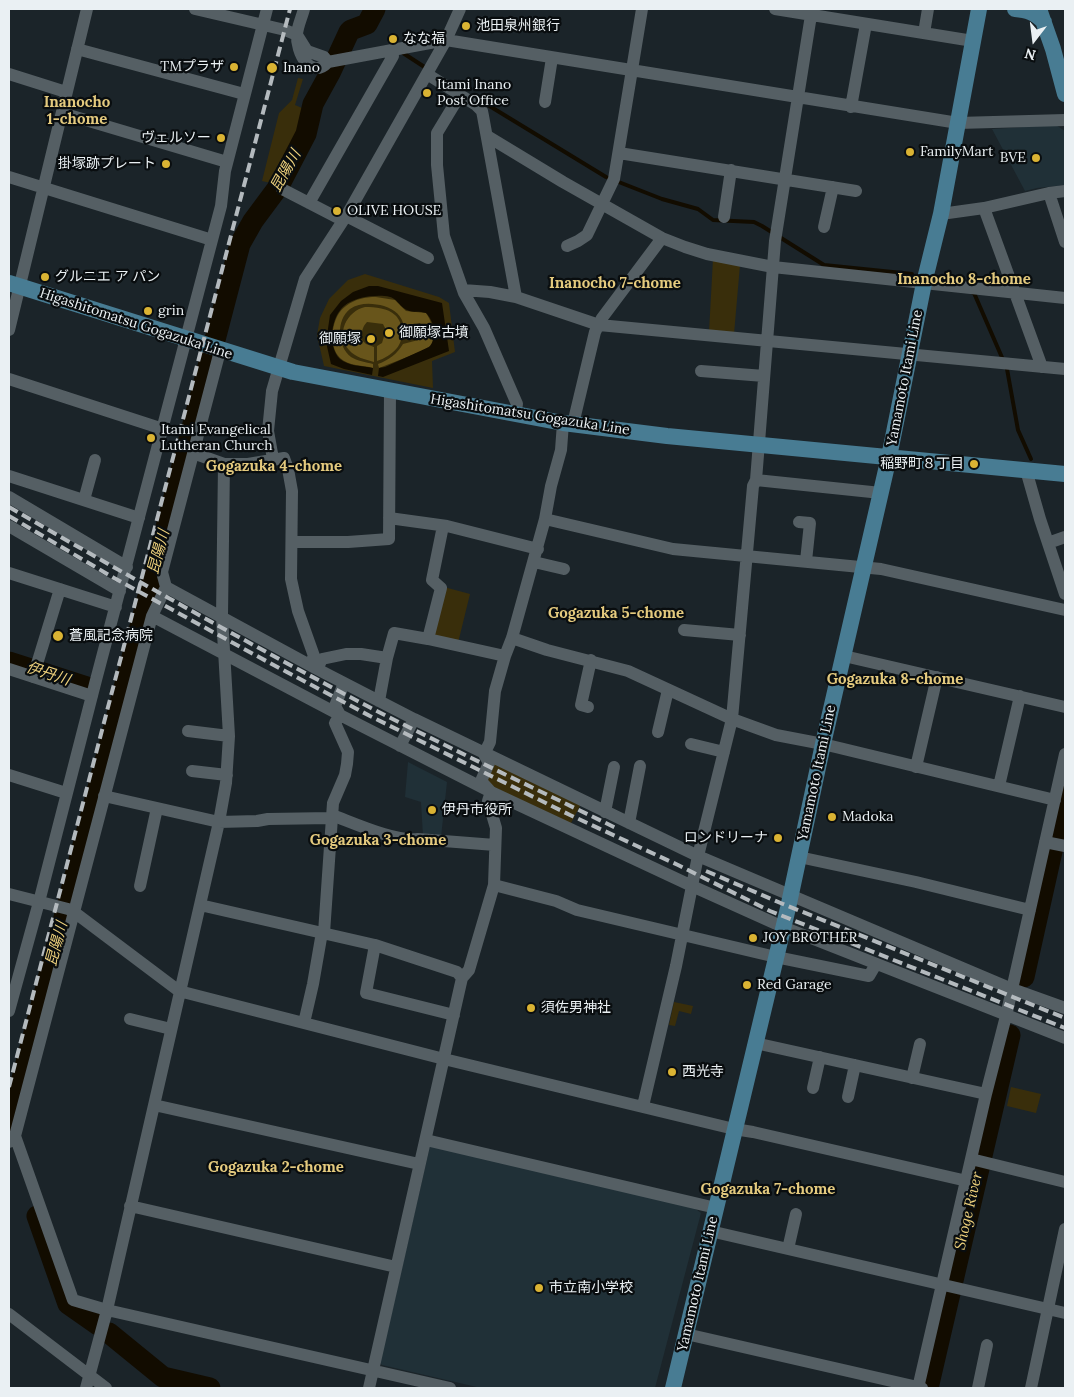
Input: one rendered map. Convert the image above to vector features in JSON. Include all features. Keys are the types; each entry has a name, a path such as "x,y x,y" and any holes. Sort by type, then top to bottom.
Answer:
{"main road":[{"path":"1015,9 1027,10 1035,14 1044,13 1065,94"},
{"name":"Yamamoto Itami Line","path":"673,1388 791,895 823,744 881,493 924,283 941,214 980,11"},
{"name":"Higashitomatsu Gogazuka Line","path":"14,285 277,368 568,424 666,436 1065,474"}],"street":[{"path":"9,330 14,285 43,188 87,9"},
{"path":"196,9 285,30 297,35 307,51 334,61 446,40 958,123 1065,120"},
{"path":"9,1011 187,340 221,206 227,162 266,9"},
{"path":"297,35 304,9"},
{"path":"272,459 268,431 270,402 277,368 305,279 344,218 427,74 446,40 460,9"},
{"path":"567,246 587,235 614,179 642,9"},
{"path":"775,9 812,12 866,24 973,41"},
{"path":"924,33 928,9"},
{"path":"644,1106 698,856 732,719 756,480 775,241 812,12"},
{"path":"852,106 866,24"},
{"path":"77,49 244,94"},
{"path":"309,203 393,56 392,51"},
{"path":"545,102 552,58"},
{"path":"9,74 66,92"},
{"path":"427,74 482,111 516,297"},
{"path":"460,95 437,133 437,165 444,236 468,302 484,328 517,404 515,414"},
{"path":"62,113 227,162"},
{"path":"487,136 662,238 685,248 774,267 1065,298"},
{"path":"619,152 856,191"},
{"path":"724,217 731,170"},
{"path":"9,176 212,240"},
{"path":"824,227 833,187"},
{"path":"282,189 428,258"},
{"path":"941,214 984,208 1048,193 1065,191"},
{"path":"1048,193 1065,242"},
{"path":"984,208 1042,367"},
{"path":"484,754 490,742 494,691 504,656 512,638 538,548 551,486 595,332 602,318 662,238"},
{"path":"463,290 490,292 516,297 599,325 1065,370"},
{"path":"216,349 193,453 162,572 166,587 152,616 12,1139 73,1300 107,1310 450,1388"},
{"path":"701,371 764,376"},
{"path":"9,379 163,428"},
{"path":"292,542 348,542 389,539 390,391"},
{"path":"193,453 224,464 248,464 284,458 288,468 292,491 291,578 298,611 314,656 313,667"},
{"path":"84,500 95,460"},
{"path":"86,1388 107,1310 200,905 227,775 230,736 222,616 224,464"},
{"path":"1026,470 1065,594"},
{"path":"9,476 139,518"},
{"path":"756,480 881,493"},
{"path":"9,497 126,567"},
{"path":"389,518 444,526 538,548"},
{"path":"545,519 673,549 881,568 1065,610"},
{"path":"799,522 810,523 806,561"},
{"path":"9,526 120,591"},
{"path":"428,639 441,588 432,580 444,526"},
{"path":"1048,543 1065,537"},
{"path":"534,562 564,569"},
{"path":"9,572 116,607"},
{"path":"166,587 379,701 484,754 698,856 1012,989 1065,1008"},
{"path":"33,677 60,589"},
{"path":"152,616 491,792 692,886 783,927 1065,1038"},
{"path":"684,630 740,635"},
{"path":"379,701 394,633 504,656"},
{"path":"512,638 547,650 628,671 732,719 776,735 823,744 1055,800"},
{"path":"313,667 322,659 346,654 387,658"},
{"path":"844,656 1065,707"},
{"path":"581,705 591,660"},
{"path":"9,669 92,696"},
{"path":"916,766 937,678"},
{"path":"340,715 335,706 344,683"},
{"path":"658,732 668,690"},
{"path":"999,786 1020,696"},
{"path":"304,1023 321,938 324,933 333,803 345,775 347,764 348,752 335,723 340,715"},
{"path":"400,746 414,718"},
{"path":"188,731 230,736"},
{"path":"700,741 724,752"},
{"path":"484,754 489,763 481,781 491,792"},
{"path":"686,1334 920,1388 948,1286 967,1181 978,1161 986,1094 1030,910 1055,844 1055,800 1065,754"},
{"path":"629,823 640,766"},
{"path":"605,812 614,767"},
{"path":"192,771 227,775"},
{"path":"9,775 66,793"},
{"path":"369,1388 462,978 469,970 494,885 496,828 488,801 491,792"},
{"path":"104,796 218,822 257,822 268,819 332,816 369,829 410,840 495,845"},
{"path":"140,886 157,808"},
{"path":"799,857 916,882 1030,910"},
{"path":"494,885 556,902 577,910 776,957 869,976 876,964"},
{"path":"9,894 74,912 179,991 444,1059 644,1106 734,1130 753,1132 967,1181"},
{"path":"200,905 375,945 457,972 462,978"},
{"path":"375,945 366,993 454,1016"},
{"path":"130,1020 171,1029"},
{"path":"755,1042 986,1094"},
{"path":"912,1078 920,1044"},
{"path":"813,1088 820,1057"},
{"path":"848,1097 855,1065"},
{"path":"154,1105 419,1164"},
{"path":"426,1140 716,1208"},
{"path":"978,1161 1065,1182"},
{"path":"130,1206 396,1268"},
{"path":"788,1249 796,1214"},
{"path":"1031,1388 1065,1229"},
{"path":"710,1231 1065,1313"},
{"path":"9,1314 106,1388"},
{"path":"978,1388 987,1345"}],"shaded area":[{"path":"298,78 303,79 295,105 309,111 304,132 298,144 293,141 271,183 262,181 279,113 292,100"},
{"name":"BVE","path":"1056,125 1065,131 1065,185 1025,191 992,129"},
{"path":"713,259 740,265 734,334 709,332"},
{"path":"365,274 439,297 449,303 455,352 432,361 433,388 324,366 317,335 320,318 329,299 348,280"},
{"path":"369,286 378,286 442,303 449,351 383,377 378,376 379,368 429,347 432,343 434,330 431,320 426,313 407,310 389,297 369,296 353,300 344,306 336,317 332,339 333,347 340,359 351,364 373,368 372,375 331,364 326,342 330,315 341,301 353,292"},
{"path":"376,297 395,300 406,311 426,313 432,328 432,345 420,352 379,368 378,364 386,361 403,344 422,339 420,323 404,327 400,316 391,309 375,304 362,304 350,309 345,314 340,326 341,340 346,352 351,357 373,364 373,368 343,361 333,346 332,338 337,316 341,310 353,302 364,298"},
{"path":"365,307 385,309 395,315 400,322 402,332 401,341 397,348 388,356 377,361 377,346 382,343 386,330 383,324 367,322 365,324 361,339 366,344 374,347 374,362 352,353 345,344 343,337 343,330 348,318 359,309"},
{"path":"444,587 470,594 458,643 433,638"},
{"path":"491,761 581,804 569,827 483,781"},
{"path":"408,762 447,782 441,837 423,836 421,802 405,797"},
{"path":"674,1002 693,1006 691,1014 679,1011 675,1026 669,1025"},
{"path":"1011,1087 1041,1094 1036,1113 1007,1106"},
{"name":"市立南小学校","path":"430,1146 689,1204 701,1213 655,1388 481,1388 380,1363"}],"waterway":[{"name":"昆陽川","path":"9,1128 240,244 253,221 279,186 306,134 313,104 349,32 367,24 375,9"},
{"path":"403,53 426,68"},
{"path":"478,99 606,177 662,199 698,209 713,220 754,222 824,265 912,274"},
{"path":"973,293 1007,369 1018,430 1031,459"},
{"name":"伊丹川","path":"9,662 87,687"},
{"name":"Shoge River","path":"1024,977 1065,793"},
{"name":"Shoge River","path":"928,1388 1010,1035"},
{"name":"昆陽川","path":"37,1216 68,1304 98,1325"},
{"name":"昆陽川","path":"109,1333 163,1377 210,1388"}],"railway":[{"path":"9,1087 290,9"},
{"path":"9,507 189,609 371,708 618,829"},
{"path":"9,516 114,578 268,662 370,716 570,815 678,865 770,911 1065,1028"},
{"path":"706,871 1065,1018"}],"place":[{"name":"池田泉州銀行","path":"466,26"},
{"name":"なな福","path":"393,39"},
{"name":"TMプラザ","path":"234,67"},
{"name":"Inano","path":"272,68"},
{"name":"Itami Inano Post Office","path":"427,93"},
{"name":"ヴェルソー","path":"221,138"},
{"name":"FamilyMart","path":"910,152"},
{"name":"BVE","path":"1036,158"},
{"name":"掛塚跡プレート","path":"166,164"},
{"name":"OLIVE HOUSE","path":"337,211"},
{"name":"グルニエ ア パン","path":"45,277"},
{"name":"grin","path":"148,311"},
{"name":"御願塚古墳","path":"389,333"},
{"name":"御願塚","path":"371,339"},
{"name":"Itami Evangelical Lutheran Church","path":"151,438"},
{"name":"稲野町８丁目","path":"974,464"},
{"name":"蒼風記念病院","path":"58,636"},
{"name":"伊丹市役所","path":"432,810"},
{"name":"Madoka","path":"832,817"},
{"name":"ロンドリーナ","path":"778,838"},
{"name":"JOY BROTHER","path":"753,938"},
{"name":"Red Garage","path":"747,985"},
{"name":"須佐男神社","path":"531,1008"},
{"name":"西光寺","path":"672,1072"},
{"name":"市立南小学校","path":"539,1288"}],"district":[{"name":"Inanocho 1-chome","path":"77,112"},
{"name":"Inanocho 8-chome","path":"964,280"},
{"name":"Inanocho 7-chome","path":"615,284"},
{"name":"Gogazuka 4-chome","path":"274,467"},
{"name":"Gogazuka 5-chome","path":"616,614"},
{"name":"Gogazuka 8-chome","path":"895,680"},
{"name":"Gogazuka 3-chome","path":"378,841"},
{"name":"Gogazuka 2-chome","path":"276,1168"},
{"name":"Gogazuka 7-chome","path":"768,1190"}]}
